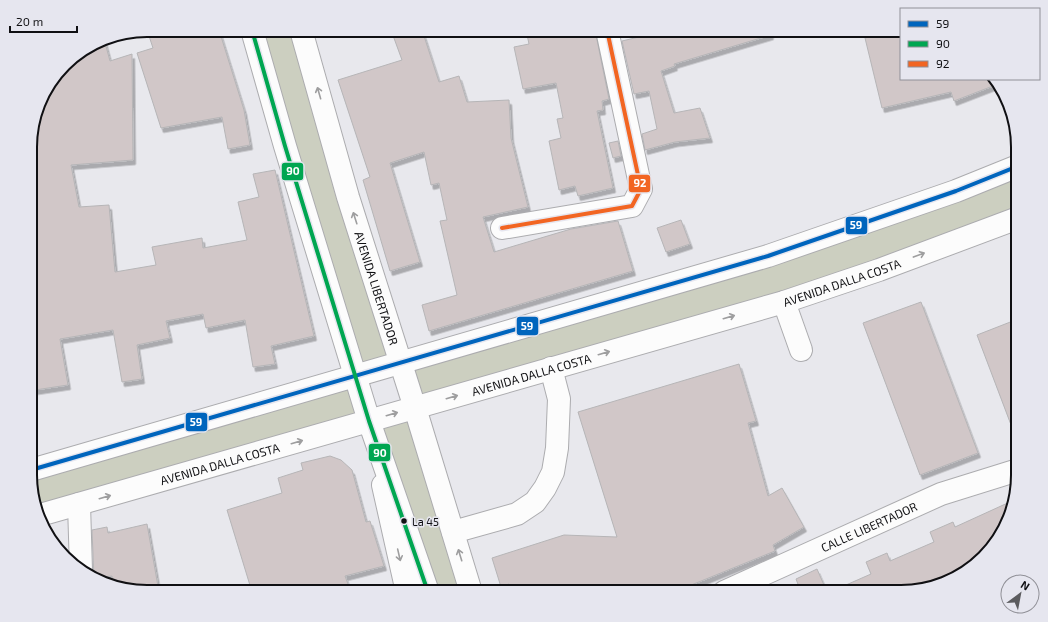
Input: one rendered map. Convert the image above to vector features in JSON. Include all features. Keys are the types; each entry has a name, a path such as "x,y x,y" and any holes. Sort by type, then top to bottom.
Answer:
{"street":[{"path":"254,37 368,421 426,585"},
{"name":"AVENIDA LIBERTADOR","path":"303,37 348,197 401,362 469,585"},
{"path":"502,228 632,206 639,196 642,189 609,37"},
{"path":"37,468 768,256 922,203 1011,169"},
{"name":"AVENIDA DALLA COSTA","path":"44,514 784,302 879,270 1011,221"},
{"path":"784,302 802,350"},
{"path":"453,532 517,514 536,502 545,488 553,472 557,448 559,406 559,399 550,368"},
{"path":"368,421 405,585"},
{"name":"CALLE LIBERTADOR","path":"740,585 942,494 1011,472"},
{"path":"79,504 81,563"}],"shaded area":[{"path":"254,37 303,37 401,362 1011,168 1011,220 415,408 469,585 405,585 368,421 44,514 38,490 37,468 354,375","holes":["401,362 415,407 369,421 355,376"]}],"building":[{"path":"149,37 221,37 244,110 250,145 228,149 222,117 161,128 137,53 153,48"},
{"path":"394,37 424,37 439,82 459,76 467,102 509,100 511,138 528,207 483,217 494,252 571,229 618,221 633,271 429,331 422,305 457,295 440,221 447,220 439,183 431,185 424,152 390,163 420,262 390,271 363,180 370,177 338,80 402,60"},
{"path":"528,37 596,37 609,99 602,101 603,110 597,111 613,188 578,196 575,186 559,190 549,141 561,138 557,119 563,118 556,83 523,89 514,47 529,44"},
{"path":"639,37 764,37 674,64 675,66 661,71 674,113 700,108 710,138 675,142 645,150 642,134 657,129 649,91 634,94 622,41"},
{"path":"900,37 900,80 988,80 992,86 954,101 951,92 882,108 865,38"},
{"path":"106,45 110,61 132,54 133,160 71,165 79,207 109,205 115,272 156,265 152,247 202,238 203,248 247,240 238,202 259,197 253,174 275,170 314,336 271,346 275,364 253,367 245,320 206,328 203,314 166,321 170,338 137,345 142,379 122,382 113,330 60,339 68,385 37,390 38,132 48,98 64,74 74,64 98,48"},
{"path":"618,141 621,156 613,158 609,143"},
{"path":"681,220 690,244 666,252 657,228"},
{"path":"921,302 978,453 920,475 863,323"},
{"path":"1011,322 1011,425 977,335"},
{"path":"739,364 756,421 748,423 768,496 782,488 804,527 773,545 775,551 691,585 500,585 492,558 564,535 617,537 578,412"},
{"path":"330,456 341,460 352,470 366,522 370,521 384,566 345,576 348,585 250,585 227,510 282,493 278,478 303,470 301,463"},
{"path":"1007,503 1000,524 984,548 974,558 950,574 923,583 909,585 846,585 871,574 866,562 887,553 890,561 934,542 930,532 953,522 955,527"},
{"path":"147,524 158,585 132,584 118,581 112,579 112,576 105,577 94,571 92,530 107,527 108,533"},
{"path":"817,569 824,585 798,585 796,579"}],"transit line":[{"name":"90","path":"254,37 285,146 369,421 426,585"},
{"name":"92","path":"502,228 632,206 641,189 608,37"},
{"name":"59","path":"37,468 768,256 956,191 1011,169"}],"place":[{"name":"La 45","path":"404,521"}]}
